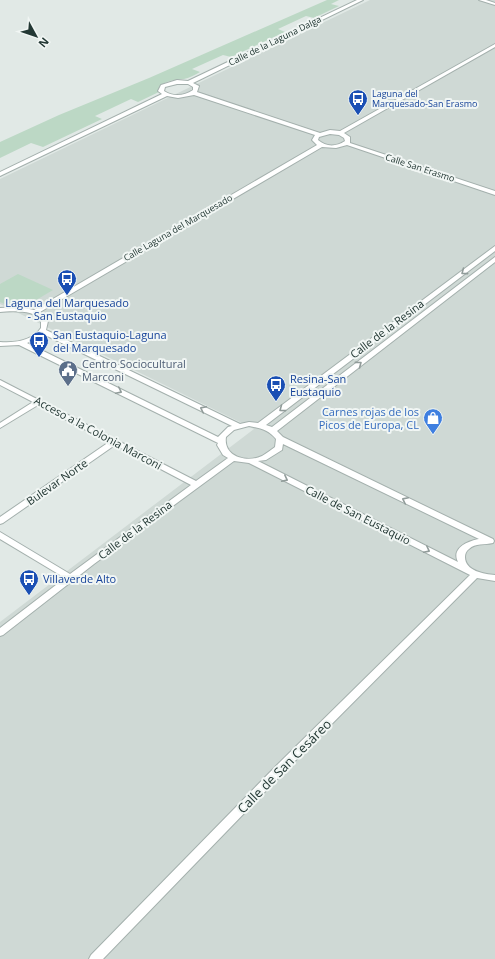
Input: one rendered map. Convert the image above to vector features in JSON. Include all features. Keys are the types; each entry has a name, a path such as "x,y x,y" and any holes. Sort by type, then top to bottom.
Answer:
{"street":[{"name":"Calle de la Laguna Dalga","path":"189,82 361,0"},
{"path":"481,0 495,4"},
{"path":"341,133 495,45"},
{"path":"194,93 197,88 189,82 166,84 161,88 163,93 178,96 194,93 319,135"},
{"path":"0,174 167,94"},
{"path":"330,132 341,133 348,139 346,143 336,146 321,145 315,140 315,138 319,135 330,132"},
{"name":"Calle San Erasmo","path":"346,143 495,193"},
{"name":"Calle Laguna del Marquesado","path":"35,312 321,145"},
{"name":"Calle de la Resina","path":"261,425 495,248"},
{"name":"Calle de la Resina","path":"273,430 495,259"},
{"path":"0,310 14,308 35,312 44,321 42,331 33,338 21,343 0,344"},
{"path":"42,331 238,426"},
{"path":"21,343 220,441"},
{"path":"0,352 12,344"},
{"name":"Acceso a la Colonia Marconi","path":"0,382 196,484"},
{"path":"0,426 38,402"},
{"path":"280,439 279,448 272,455 260,460 251,461 232,458 225,453 221,447 220,441 223,435 230,429 250,424 261,425 273,430 280,439 493,542"},
{"name":"Bulevar Norte","path":"0,521 114,442"},
{"name":"Calle de la Resina","path":"0,633 232,458"},
{"name":"Calle de San Eustaquio","path":"251,461 470,572 485,578"},
{"path":"0,535 71,578"},
{"path":"470,572 461,563 460,555 463,549 470,544 480,541 493,542"},
{"name":"Calle de San Cesáreo","path":"95,959 470,572"},
{"path":"485,578 495,578"},
{"path":"485,578 495,583"}],"shaded area":[{"path":"370,0 495,0 495,959 0,959 0,622 254,429 0,304 0,179"}],"green space":[{"path":"327,0 339,0 331,4 339,6 314,18 306,16 278,29 285,32 231,57 223,55 192,69 200,72 186,79 165,83 159,87 159,92 138,102 131,99 95,116 102,119 43,147 31,143 0,158 0,142 59,115 149,78"},
{"path":"18,274 53,290 28,304 14,306 0,302 0,284"}],"place":[{"name":"Laguna del Marquesado-San Erasmo","path":"358,116"},
{"name":"Laguna del Marquesado - San Eustaquio","path":"67,296"},
{"name":"San Eustaquio-Laguna del Marquesado","path":"39,358"},
{"name":"Centro Sociocultural Marconi","path":"68,387"},
{"name":"Resina-San Eustaquio","path":"276,402"},
{"name":"Carnes rojas de los Picos de Europa, CL","path":"433,435"},
{"name":"Villaverde Alto","path":"29,596"}]}
